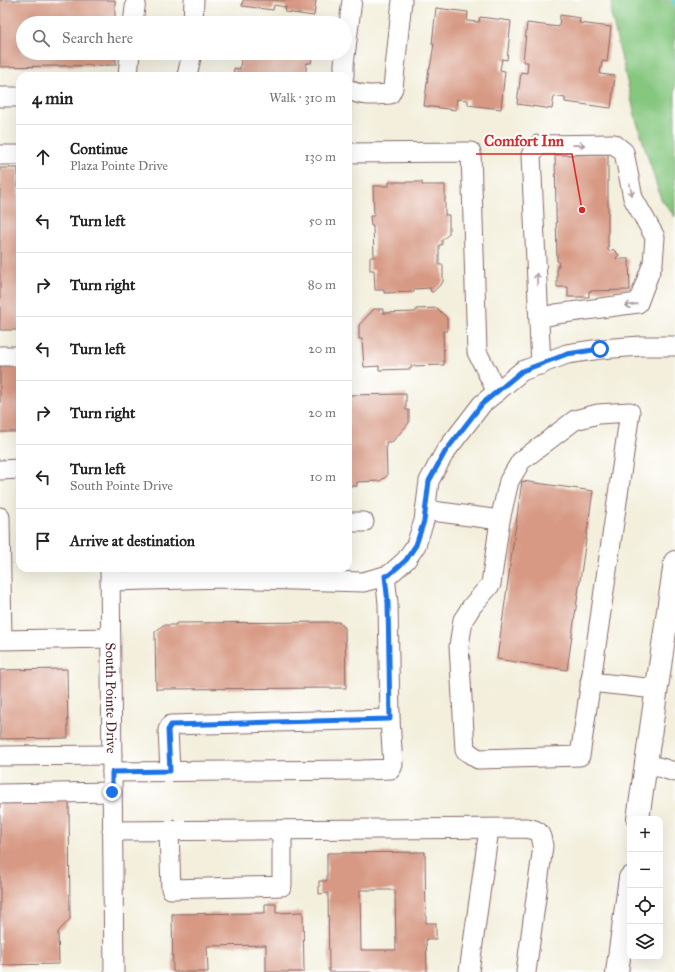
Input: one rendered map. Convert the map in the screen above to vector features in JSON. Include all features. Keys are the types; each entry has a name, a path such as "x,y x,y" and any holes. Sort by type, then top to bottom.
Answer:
{"main road":[{"path":"638,816 675,562"},
{"path":"617,972 629,888"}],"street":[{"path":"134,16 136,0"},
{"path":"193,16 194,0"},
{"path":"350,16 352,0"},
{"path":"352,91 371,96 390,94 393,88 402,0"},
{"path":"128,72 129,60"},
{"path":"188,72 190,60"},
{"path":"344,60 344,72"},
{"path":"0,97 16,97"},
{"path":"539,318 556,314 638,303 653,263 655,237 633,198 624,152 614,144 538,145 531,154 541,365"},
{"path":"352,154 470,152 477,352 497,392"},
{"path":"0,155 16,155"},
{"path":"110,574 246,573 363,582 389,575 406,560 416,545 424,521 429,481 445,452 482,404 522,371 567,354 600,349 641,346 675,346"},
{"path":"0,356 16,356"},
{"path":"630,412 590,682 580,756 478,758 465,750 459,646 463,620 472,606 490,584 500,520 509,481 521,461 575,420 598,414 630,412"},
{"path":"0,470 16,469"},
{"path":"425,510 500,520"},
{"path":"0,517 2,640 110,638"},
{"name":"South Pointe Drive","path":"110,574 114,972"},
{"path":"0,756 112,764 170,771 391,769 393,766 390,719 388,603 385,576"},
{"path":"590,682 656,689"},
{"path":"170,771 168,730 171,725 390,719"},
{"path":"645,762 675,772"},
{"path":"0,794 112,792"},
{"path":"469,972 489,829"},
{"path":"112,831 535,829 542,835 544,846 526,972"},
{"path":"169,831 171,888 282,886 282,830"}],"green space":[{"path":"612,0 675,0 675,217 661,199 636,119 611,14"}],"building":[{"path":"0,0 115,0 115,16 16,16 16,60 116,60 116,65 0,67"},
{"path":"243,0 316,0 314,16 285,12 286,7 274,5 273,10 242,6"},
{"path":"436,8 468,12 467,21 479,22 480,17 511,21 507,60 502,59 500,70 505,71 501,109 468,105 468,100 457,99 456,110 424,106 434,44 432,44"},
{"path":"560,15 580,18 579,23 611,27 607,62 602,61 600,74 615,76 611,108 565,102 565,98 554,96 552,109 517,104 521,72 527,73 528,62 523,62 527,23 559,27"},
{"path":"241,60 312,60 311,63 307,63 306,72 234,72 234,68 240,69"},
{"path":"608,154 608,250 610,252 613,249 619,255 616,258 617,259 629,259 630,290 589,291 589,297 568,297 568,287 557,287 557,266 559,266 557,261 555,155"},
{"path":"0,168 16,168 16,330 0,330"},
{"path":"389,182 422,182 422,185 445,185 445,215 449,215 449,234 442,240 442,245 439,245 439,265 443,265 443,282 433,292 431,292 430,288 414,289 414,292 384,293 384,290 375,290 374,270 370,270 370,257 374,257 373,226 371,226 370,216 374,216 373,186 389,186"},
{"path":"437,308 447,318 447,331 443,331 444,365 411,366 411,369 379,370 379,366 364,367 362,339 359,339 359,325 374,309 383,309 383,313 416,312 416,309"},
{"path":"0,362 16,362 16,432 0,432"},
{"path":"406,394 406,410 409,410 409,423 392,442 386,442 387,476 380,481 357,482 357,486 352,486 352,395"},
{"path":"522,481 593,491 567,670 497,659"},
{"path":"339,622 345,628 346,688 156,689 155,632 163,625 176,625 176,623"},
{"path":"67,669 68,738 0,739 0,670"},
{"path":"69,800 70,919 58,932 59,964 0,965 0,801"},
{"path":"425,852 426,923 436,923 436,939 426,939 427,972 329,972 328,893 319,894 319,881 327,881 327,853","holes":["360,890 395,890 396,950 361,950"]},
{"path":"265,904 276,904 276,913 303,912 304,972 266,972 266,945 207,946 208,972 173,972 172,914 265,913"}],"place":[{"name":"Comfort Inn","path":"582,210"}],"route":[{"path":"112,792 112,772 170,771 168,730 169,726 171,725 390,719 388,603 385,576 389,575 406,560 416,545 424,521 429,481 445,452 482,404 522,371 567,354 600,349"}]}
